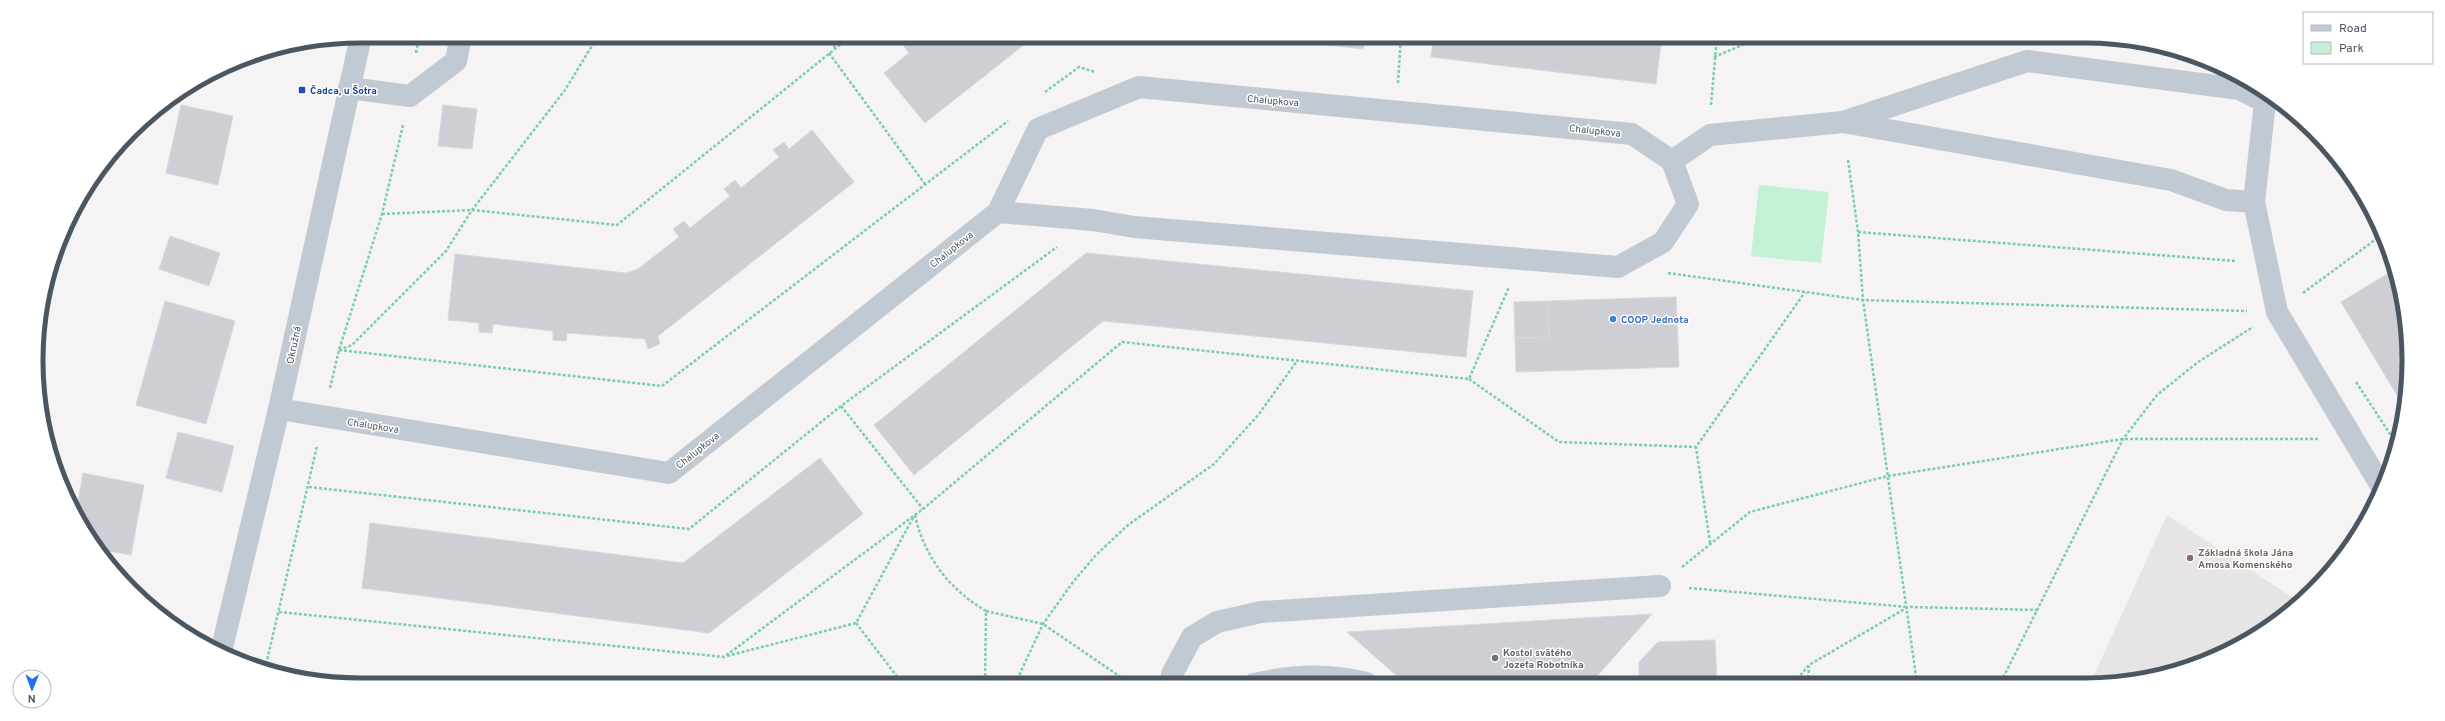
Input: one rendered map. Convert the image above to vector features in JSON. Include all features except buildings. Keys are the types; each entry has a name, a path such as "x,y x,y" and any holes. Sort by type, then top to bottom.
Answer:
{"street":[{"name":"Okružná","path":"222,646 279,409 359,43"},
{"path":"349,88 410,96 456,61 460,43"},
{"path":"998,212 1093,220 1134,228 1618,267 1663,242 1688,204 1672,160 1710,134 1843,122 2027,61 2240,89 2264,102 2254,202 2277,312 2378,481"},
{"name":"Chalupkova","path":"279,409 669,473 998,212 1038,129 1139,87 1632,134 1672,160"},
{"path":"1843,122 2171,180 2226,200 2254,202"},
{"path":"1172,678 1172,674 1192,637 1217,622 1261,612 1660,586"},
{"path":"1290,678 1314,674 1348,678"}],"path":[{"path":"266,664 309,487 323,417 339,350 382,214 410,96 418,43"},
{"path":"339,350 352,345 446,251 472,210 565,90 594,43"},
{"path":"833,43 835,48"},
{"path":"382,214 472,210 617,225 842,43"},
{"path":"1396,111 1401,43"},
{"path":"1710,134 1716,43"},
{"path":"1714,57 1747,43"},
{"path":"829,53 925,184"},
{"path":"1042,95 1079,67 1139,87"},
{"path":"339,350 662,386 1011,119"},
{"path":"1848,160 1858,232 1863,300 1917,678"},
{"path":"1858,232 2234,261 2240,263"},
{"path":"2003,678 2039,610 2123,439 2157,395 2198,362 2277,312 2378,238"},
{"path":"1469,379 1521,259"},
{"path":"1664,273 1863,300 2277,312"},
{"path":"1710,543 1696,447 1804,292"},
{"path":"724,657 914,515 1122,342 1469,379 1559,442 1696,447"},
{"path":"1018,678 1043,624 1073,582 1096,555 1128,525 1214,464 1259,414 1297,361"},
{"path":"840,406 922,508"},
{"path":"1660,586 1710,543 1750,512 1888,476 2123,439 2321,439"},
{"path":"279,612 724,657 856,622 914,515"},
{"path":"914,515 919,536 929,557 966,600 986,612 1043,624 1122,678"},
{"path":"1660,586 1908,607 2039,610"},
{"path":"1798,678 1809,665 1908,607"},
{"path":"985,678 986,612"},
{"path":"856,622 898,678"},
{"path":"1808,678 1809,665"}],"shaded area":[{"name":"Základná škola Jána Amosa Komenského","path":"2167,515 2294,599 2261,624 2206,654 2167,667 2146,672 2093,678"}],"green space":[{"path":"1759,185 1829,192 1821,263 1751,256"}],"place":[{"name":"Čadca, u Šotra","path":"302,90"},
{"name":"COOP Jednota","path":"1613,319"},
{"name":"Základná škola Jána Amosa Komenského","path":"2190,558"},
{"name":"Kostol svätého Jozefa Robotníka","path":"1495,658"}]}
